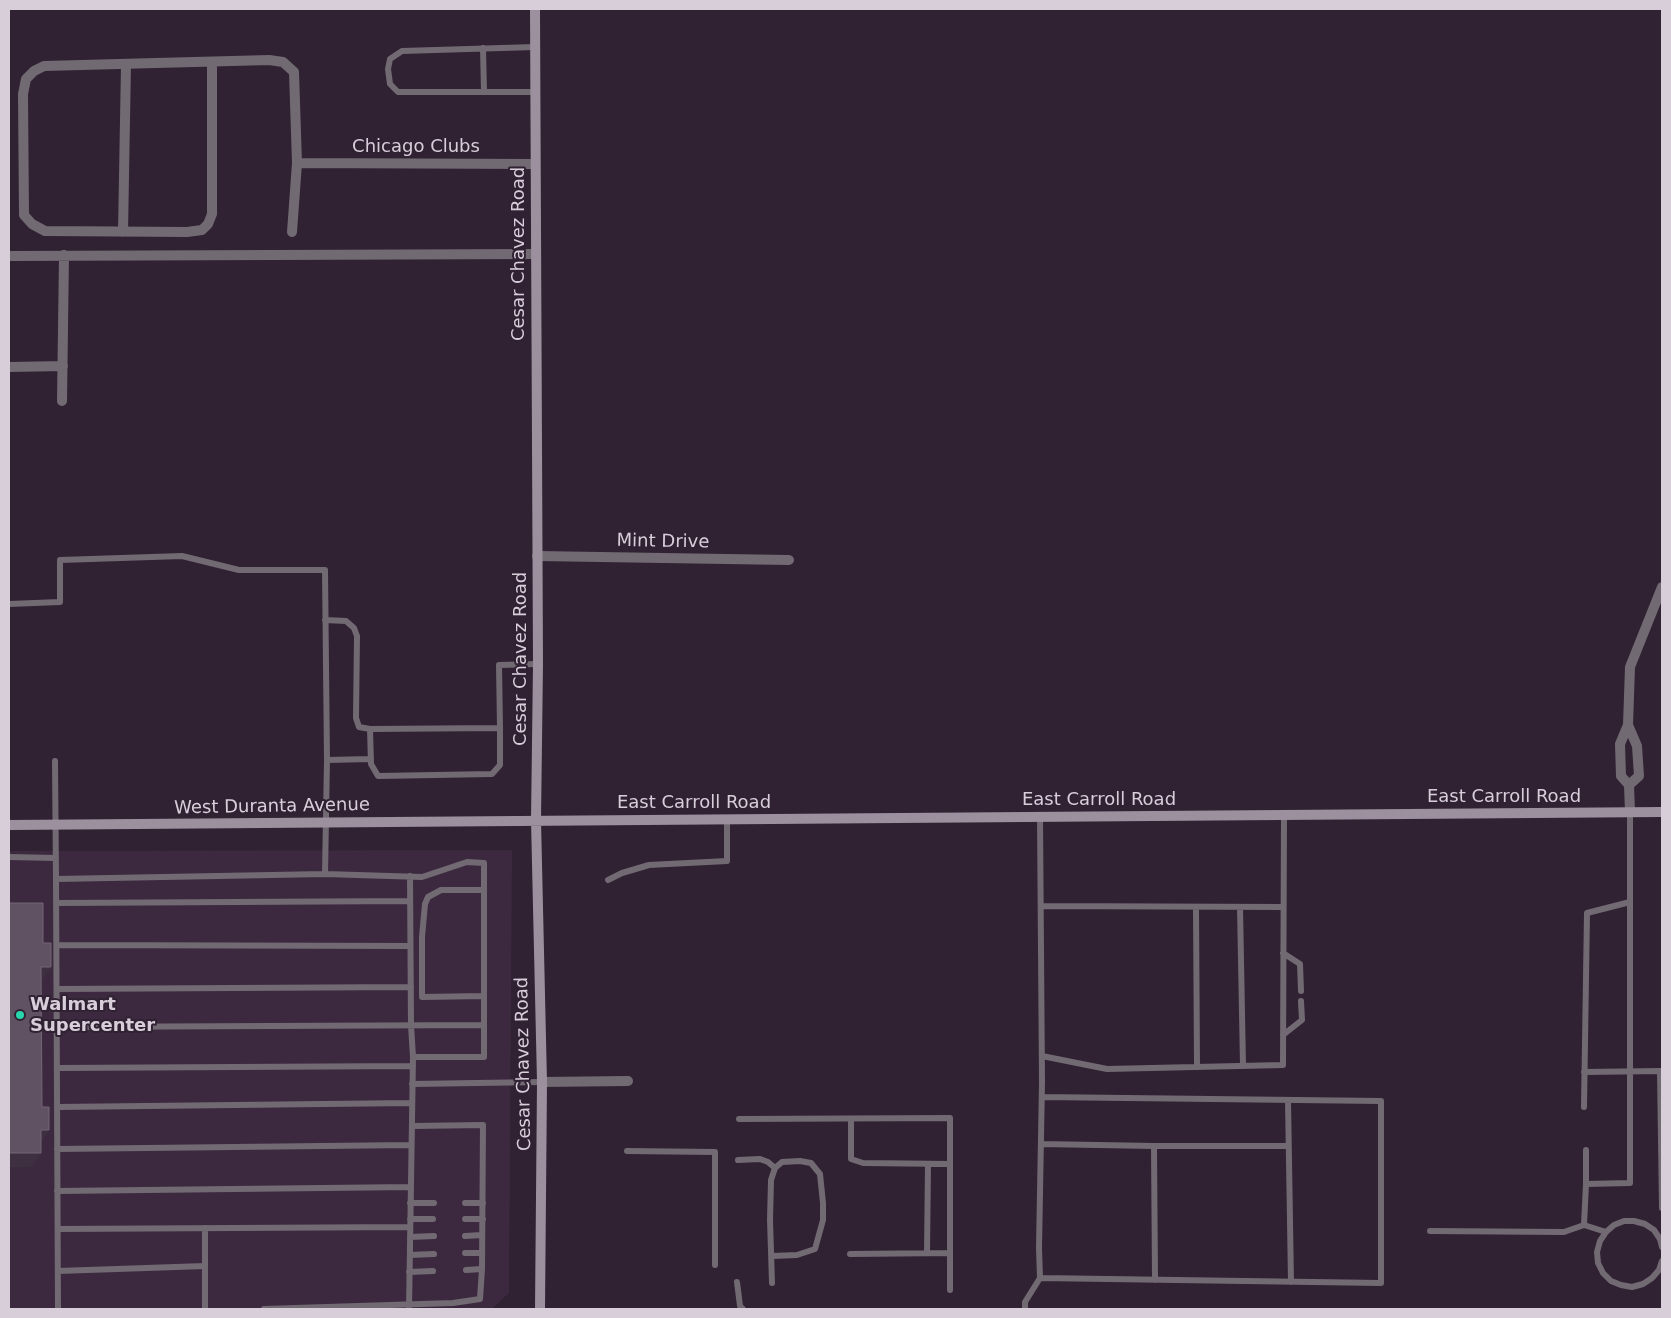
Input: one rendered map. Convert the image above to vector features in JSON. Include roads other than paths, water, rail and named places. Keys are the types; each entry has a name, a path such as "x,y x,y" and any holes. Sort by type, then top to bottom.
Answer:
{"street":[{"name":"Cesar Chavez Road","path":"535,9 538,664 536,820 542,1082 540,1309"},
{"path":"212,62 212,214 208,224 202,230 188,232 45,231 32,224 24,215 22,94 26,79 34,71 44,66 269,60 283,62 294,72 297,163 292,232"},
{"path":"123,232 126,64"},
{"name":"Chicago Clubs","path":"297,163 535,164"},
{"path":"9,256 536,254"},
{"path":"62,401 64,256"},
{"path":"9,367 63,366"},
{"name":"Mint Drive","path":"537,556 789,560"},
{"path":"1630,785 1621,776 1620,744 1628,725 1630,667 1662,587"},
{"path":"1628,725 1637,746 1639,776 1630,785 1630,812"},
{"path":"1621,765 1638,765"},
{"name":"East Carroll Road","path":"536,820 1662,812"},
{"name":"West Duranta Avenue","path":"9,825 536,820"},
{"path":"542,1082 628,1081"}],"lane":[{"path":"535,47 402,51 390,59 388,69 390,84 398,92 535,92"},
{"path":"483,48 484,92"},
{"path":"9,604 60,602 60,560 182,556 239,570 325,570 327,760 325,874"},
{"path":"325,620 346,621 354,628 357,636 356,718 359,727 370,729 500,728"},
{"path":"370,729 371,764 378,776 492,774 500,765 499,665 538,664"},
{"path":"327,760 371,759"},
{"path":"55,761 58,1309"},
{"path":"1586,1184 1630,1183 1630,812"},
{"path":"1042,1056 1107,1069 1283,1065 1284,815"},
{"path":"1030,1309 1025,1306 1040,1278 1042,1056 1040,817"},
{"path":"608,880 622,873 649,865 727,862 727,819"},
{"path":"9,857 56,858"},
{"path":"56,879 325,874 422,877 467,862 484,863 484,1057 413,1057"},
{"path":"409,1306 413,1066 410,876"},
{"path":"422,997 422,937 425,904 428,897 441,890 484,890"},
{"path":"56,903 410,902"},
{"path":"1584,1107 1587,913 1630,902"},
{"path":"1041,906 1283,907"},
{"path":"1196,907 1197,1066"},
{"path":"1240,907 1243,1066"},
{"path":"57,945 410,946"},
{"path":"1283,953 1300,964 1301,991"},
{"path":"57,989 411,987"},
{"path":"411,997 484,996"},
{"path":"1283,1035 1302,1020 1301,1001"},
{"path":"57,1027 484,1025"},
{"path":"57,1068 413,1066"},
{"path":"1584,1072 1661,1071 1662,1208"},
{"path":"412,1084 542,1082"},
{"path":"1040,1278 1381,1283 1380,1101 1042,1097"},
{"path":"1288,1100 1291,1282"},
{"path":"57,1107 412,1103"},
{"path":"739,1119 950,1118 950,1290"},
{"path":"851,1119 851,1158 863,1163 950,1164"},
{"path":"264,1309 409,1306 480,1299 483,1125 412,1126"},
{"path":"57,1149 412,1144"},
{"path":"1041,1144 1288,1146"},
{"path":"1154,1146 1155,1280"},
{"path":"1584,1225 1586,1150"},
{"path":"627,1151 715,1152 715,1265"},
{"path":"738,1160 760,1159 768,1162 775,1168"},
{"path":"772,1256 797,1255 815,1249 823,1220 820,1174 811,1163 800,1161 782,1162 775,1168 771,1180 772,1283"},
{"path":"927,1253 928,1164"},
{"path":"57,1191 411,1187"},
{"path":"410,1203 434,1203"},
{"path":"465,1203 482,1203"},
{"path":"410,1219 433,1219"},
{"path":"464,1219 482,1219"},
{"path":"1662,1247 1661,1237 1654,1230 1645,1224 1624,1221 1614,1225 1606,1232 1600,1241 1597,1252 1598,1263 1603,1273 1611,1281 1621,1286 1643,1284 1656,1274 1662,1261"},
{"path":"1430,1231 1564,1232 1584,1225 1606,1232"},
{"path":"58,1229 410,1227"},
{"path":"205,1228 205,1309"},
{"path":"465,1236 482,1235"},
{"path":"410,1237 434,1236"},
{"path":"466,1253 482,1253"},
{"path":"850,1254 950,1253"},
{"path":"410,1255 434,1254"},
{"path":"58,1271 204,1266"},
{"path":"466,1270 482,1270"},
{"path":"409,1272 433,1271"},
{"path":"737,1282 740,1306 743,1309"}],"place":[{"name":"Walmart Supercenter","path":"20,1015"}]}
